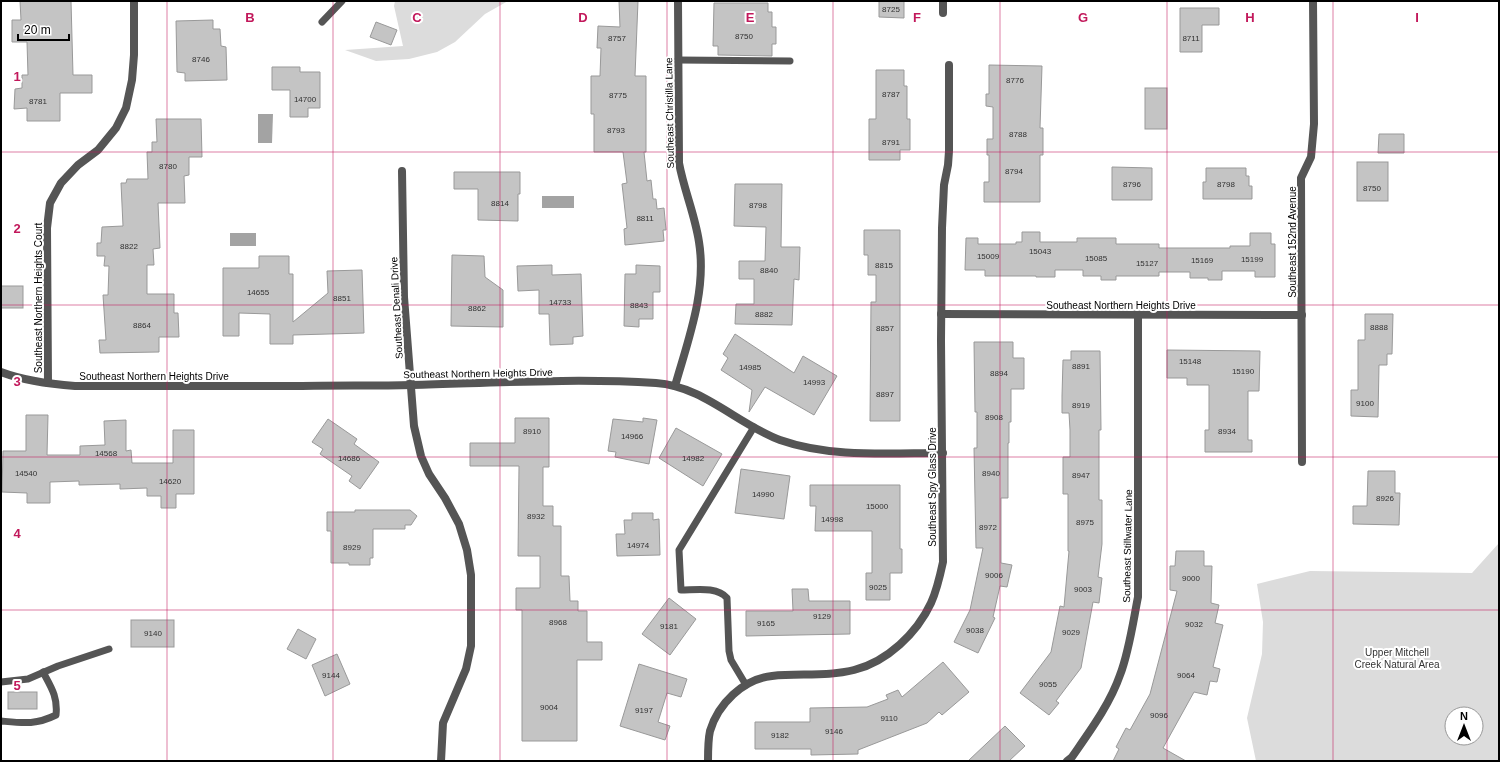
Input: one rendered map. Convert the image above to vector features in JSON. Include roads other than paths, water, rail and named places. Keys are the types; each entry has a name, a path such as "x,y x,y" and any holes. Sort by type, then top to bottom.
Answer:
{"street":[{"name":"Southeast Northern Heights Court","path":"48,384 47,228 50,203 61,183 78,164 98,150 116,128 126,108 132,80 134,55 134,1"},
{"name":"Southeast Christilla Lane","path":"675,386 700,290 701,265 695,223 679,163 678,1"},
{"path":"943,1 943,13"},
{"name":"Southeast 152nd Avenue","path":"1302,462 1302,178 1311,157 1314,124 1313,1"},
{"name":"Southeast Spy Glass Drive","path":"708,761 710,732 716,716 724,703 746,685 770,676 836,673 855,670 871,664 891,652 916,628 932,602 943,562 941,314 942,206 949,151 949,65"},
{"name":"Southeast Denali Drive","path":"402,171 404,297 414,426 421,456 429,474 460,524 467,550 471,575 471,646 466,669 443,723 441,761"},
{"name":"Southeast Northern Heights Drive","path":"941,314 1302,315"},
{"name":"Southeast Stillwater Lane","path":"1067,761 1072,757 1099,718 1120,675 1138,597 1138,315"},
{"name":"Southeast Northern Heights Drive","path":"1,372 19,378 48,384 75,386 410,385 488,382 607,381 657,383 675,386 700,396 754,427 778,439 802,447 827,451 868,453 942,453"}],"lane":[{"path":"322,22 342,1"},
{"path":"678,60 790,61"},
{"path":"746,685 731,660 729,651 727,598 722,593 714,590 681,590 680,550 754,427"},
{"path":"1,682 28,679 58,666 109,649"},
{"path":"1,721 22,723 42,721 56,714 57,704 52,688 43,672"}],"park label":[{"name":"Upper Mitchell Creek Natural Area","path":"1397,658"}]}
